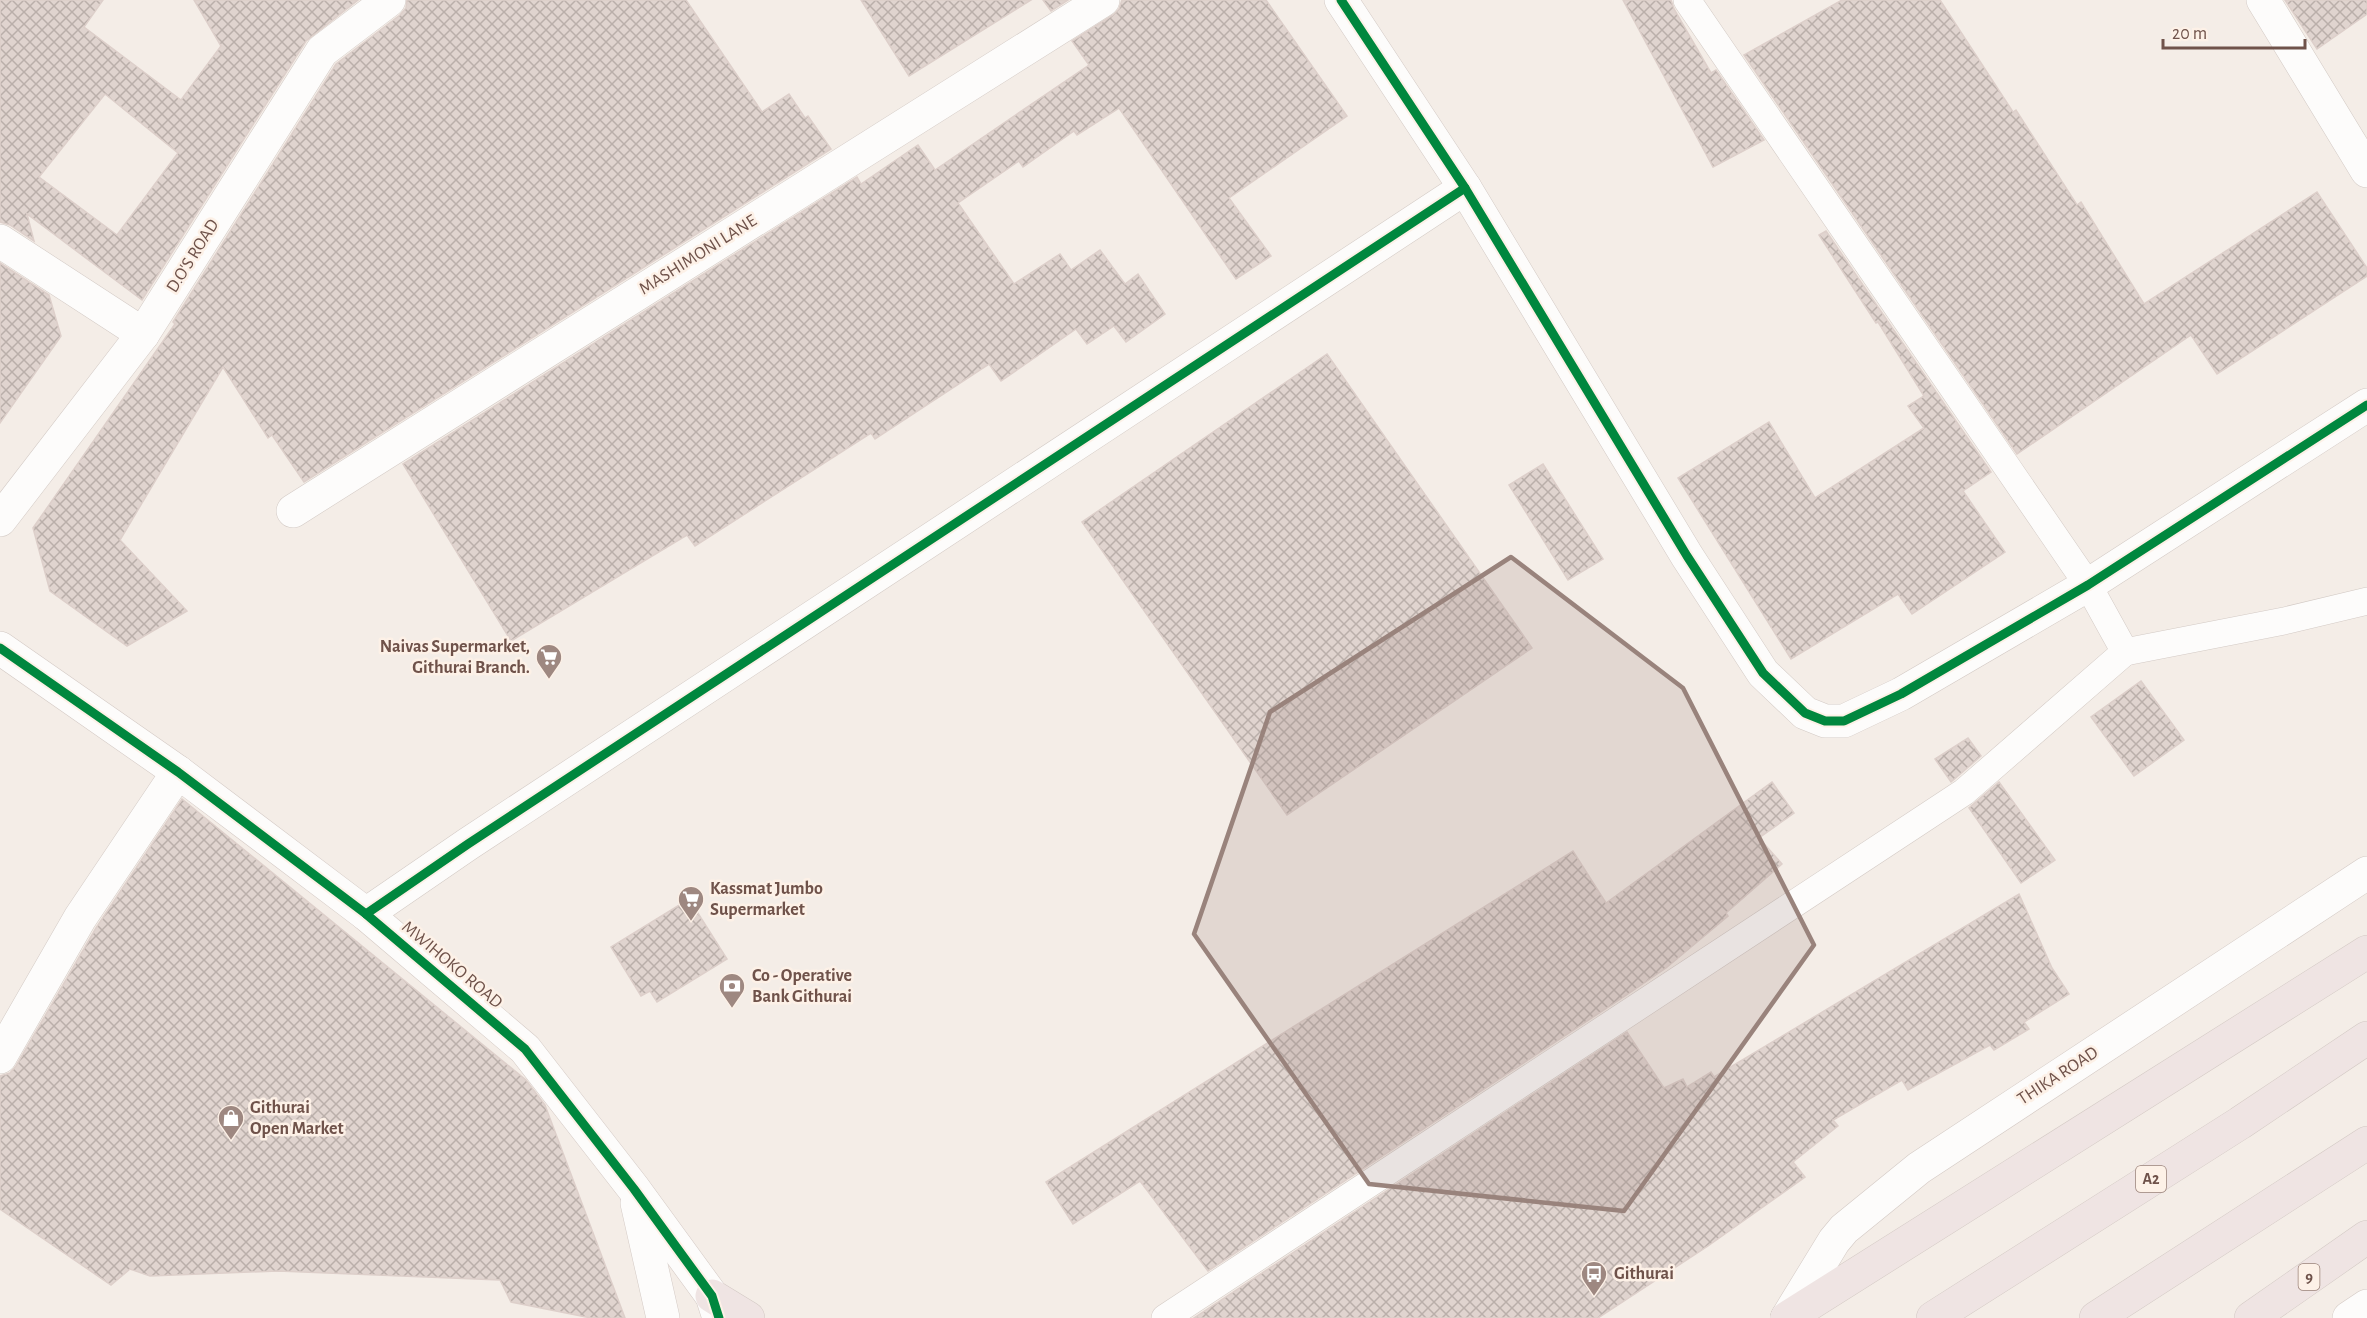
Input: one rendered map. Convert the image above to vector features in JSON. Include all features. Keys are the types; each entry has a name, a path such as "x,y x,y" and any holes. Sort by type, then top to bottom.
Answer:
{"highway":[{"path":"1787,1318 2367,952"},
{"name":"A2","path":"1933,1318 2240,1123 2367,1038"},
{"path":"2096,1318 2367,1143"},
{"name":"9","path":"2251,1318 2367,1237"},
{"path":"716,1307 748,1318"}],"street":[{"name":"D.O'S ROAD","path":"0,520 143,334 322,51 389,0"},
{"name":"MASHIMONI LANE","path":"293,511 1103,0"},
{"path":"1341,0 1465,188 1763,673 1805,713 1825,721 1844,721 1900,694 2088,585 2367,405"},
{"path":"2263,0 2367,171"},
{"path":"366,914 468,844 1465,188"},
{"path":"0,241 143,334"},
{"name":"MWIHOKO ROAD","path":"0,648 178,772 366,914 525,1049 634,1189 716,1307"},
{"path":"0,1057 80,918 178,772"},
{"name":"THIKA ROAD","path":"1787,1318 1834,1241 1844,1229 1919,1168 2367,873"},
{"name":"MWIHOKO ROAD","path":"634,1189 663,1318"},
{"path":"2349,1318 2367,1306"}],"lane":[{"path":"1688,0 2088,585 2125,652"},
{"path":"1165,1318 1964,792 2125,652 2284,621 2367,601"}],"highlighted area":[{"path":"1511,557 1683,688 1814,945 1624,1211 1369,1184 1194,934 1270,712"}],"building":[{"path":"0,0 103,0 84,27 181,100 221,46 194,0 358,0 306,41 142,300 27,214 34,241 10,225 0,222","holes":["105,94 178,153 117,235 39,177"]},
{"path":"407,0 686,0 762,112 789,94 805,118 808,116 831,149 304,482 272,435 268,438 223,367 120,540 187,611 127,646 50,591 33,528 175,324 173,322 336,64 400,15 406,8"},
{"path":"861,0 1031,0 909,76"},
{"path":"1043,0 1068,0 1051,11"},
{"path":"1122,0 1266,0 1347,116 1229,198 1271,256 1236,279 1119,108 1077,135 1074,131 1023,167 1019,161 958,203 1014,284 1060,254 1071,270 1100,250 1125,284 1138,274 1165,314 1126,342 1114,326 1087,344 1076,329 1001,381 989,364 875,439 871,433 695,546 687,535 511,641 403,464 857,177 861,184 918,145 935,170 1089,65 1072,41 1113,15 1119,9"},
{"path":"1623,0 1671,0 1711,73 1716,70 1764,140 1713,167"},
{"path":"1842,0 1940,0 2013,112 2016,110 2077,205 2081,202 2144,304 2317,192 2367,268 2367,276 2217,374 2191,335 2017,454 1744,55"},
{"path":"2285,0 2367,0 2367,14 2317,49"},
{"path":"1826,231 1991,472 1963,491 2005,552 1912,614 1898,594 1791,659 1678,478 1769,422 1815,498 1924,428 1908,406 1924,396 1878,322 1876,323 1819,235"},
{"path":"0,263 49,295 61,336 0,423"},
{"path":"1327,354 1532,648 1287,815 1082,522"},
{"path":"1543,464 1603,559 1568,580 1509,485"},
{"path":"2141,681 2184,740 2134,776 2091,717"},
{"path":"1968,738 1981,756 1951,782 1935,759"},
{"path":"1772,782 1794,813 1759,838 1782,864 1726,913 1728,916 1666,968 1625,996 1208,1271 1140,1181 1073,1224 1046,1182 1573,851 1606,903"},
{"path":"1999,782 2055,860 2021,883 1969,808"},
{"path":"182,799 526,1080 545,1105 625,1318 591,1318 511,1302 500,1280 278,1271 150,1276 130,1269 111,1285 0,1209 0,1076 10,1073 16,1066 96,928"},
{"path":"2019,894 2052,968 2069,994 2024,1022 2029,1029 1994,1050 1990,1045 1908,1090 1902,1080 1833,1120 1838,1126 1793,1162 1805,1177 1708,1246 1598,1318 1194,1318 1627,1032 1664,1088 1683,1079 1687,1087 1711,1072 1714,1077"},
{"path":"689,899 727,959 657,1002 650,991 641,996 611,947"}],"cycle path":[{"path":"1341,0 1465,188 1687,556 1763,673 1805,713 1825,721 1844,721 1901,694 2088,585 2367,405"},
{"path":"366,914 468,844 1465,188"},
{"path":"0,648 178,772 366,914 525,1049 634,1189 712,1296 719,1318"}],"place":[{"name":"Naivas Supermarket, Githurai Branch.","path":"549,680"},
{"name":"Kassmat Jumbo Supermarket","path":"691,922"},
{"name":"Co - Operative Bank Githurai","path":"732,1009"},
{"name":"Githurai Open Market","path":"231,1141"},
{"name":"Githurai","path":"1594,1297"}]}
